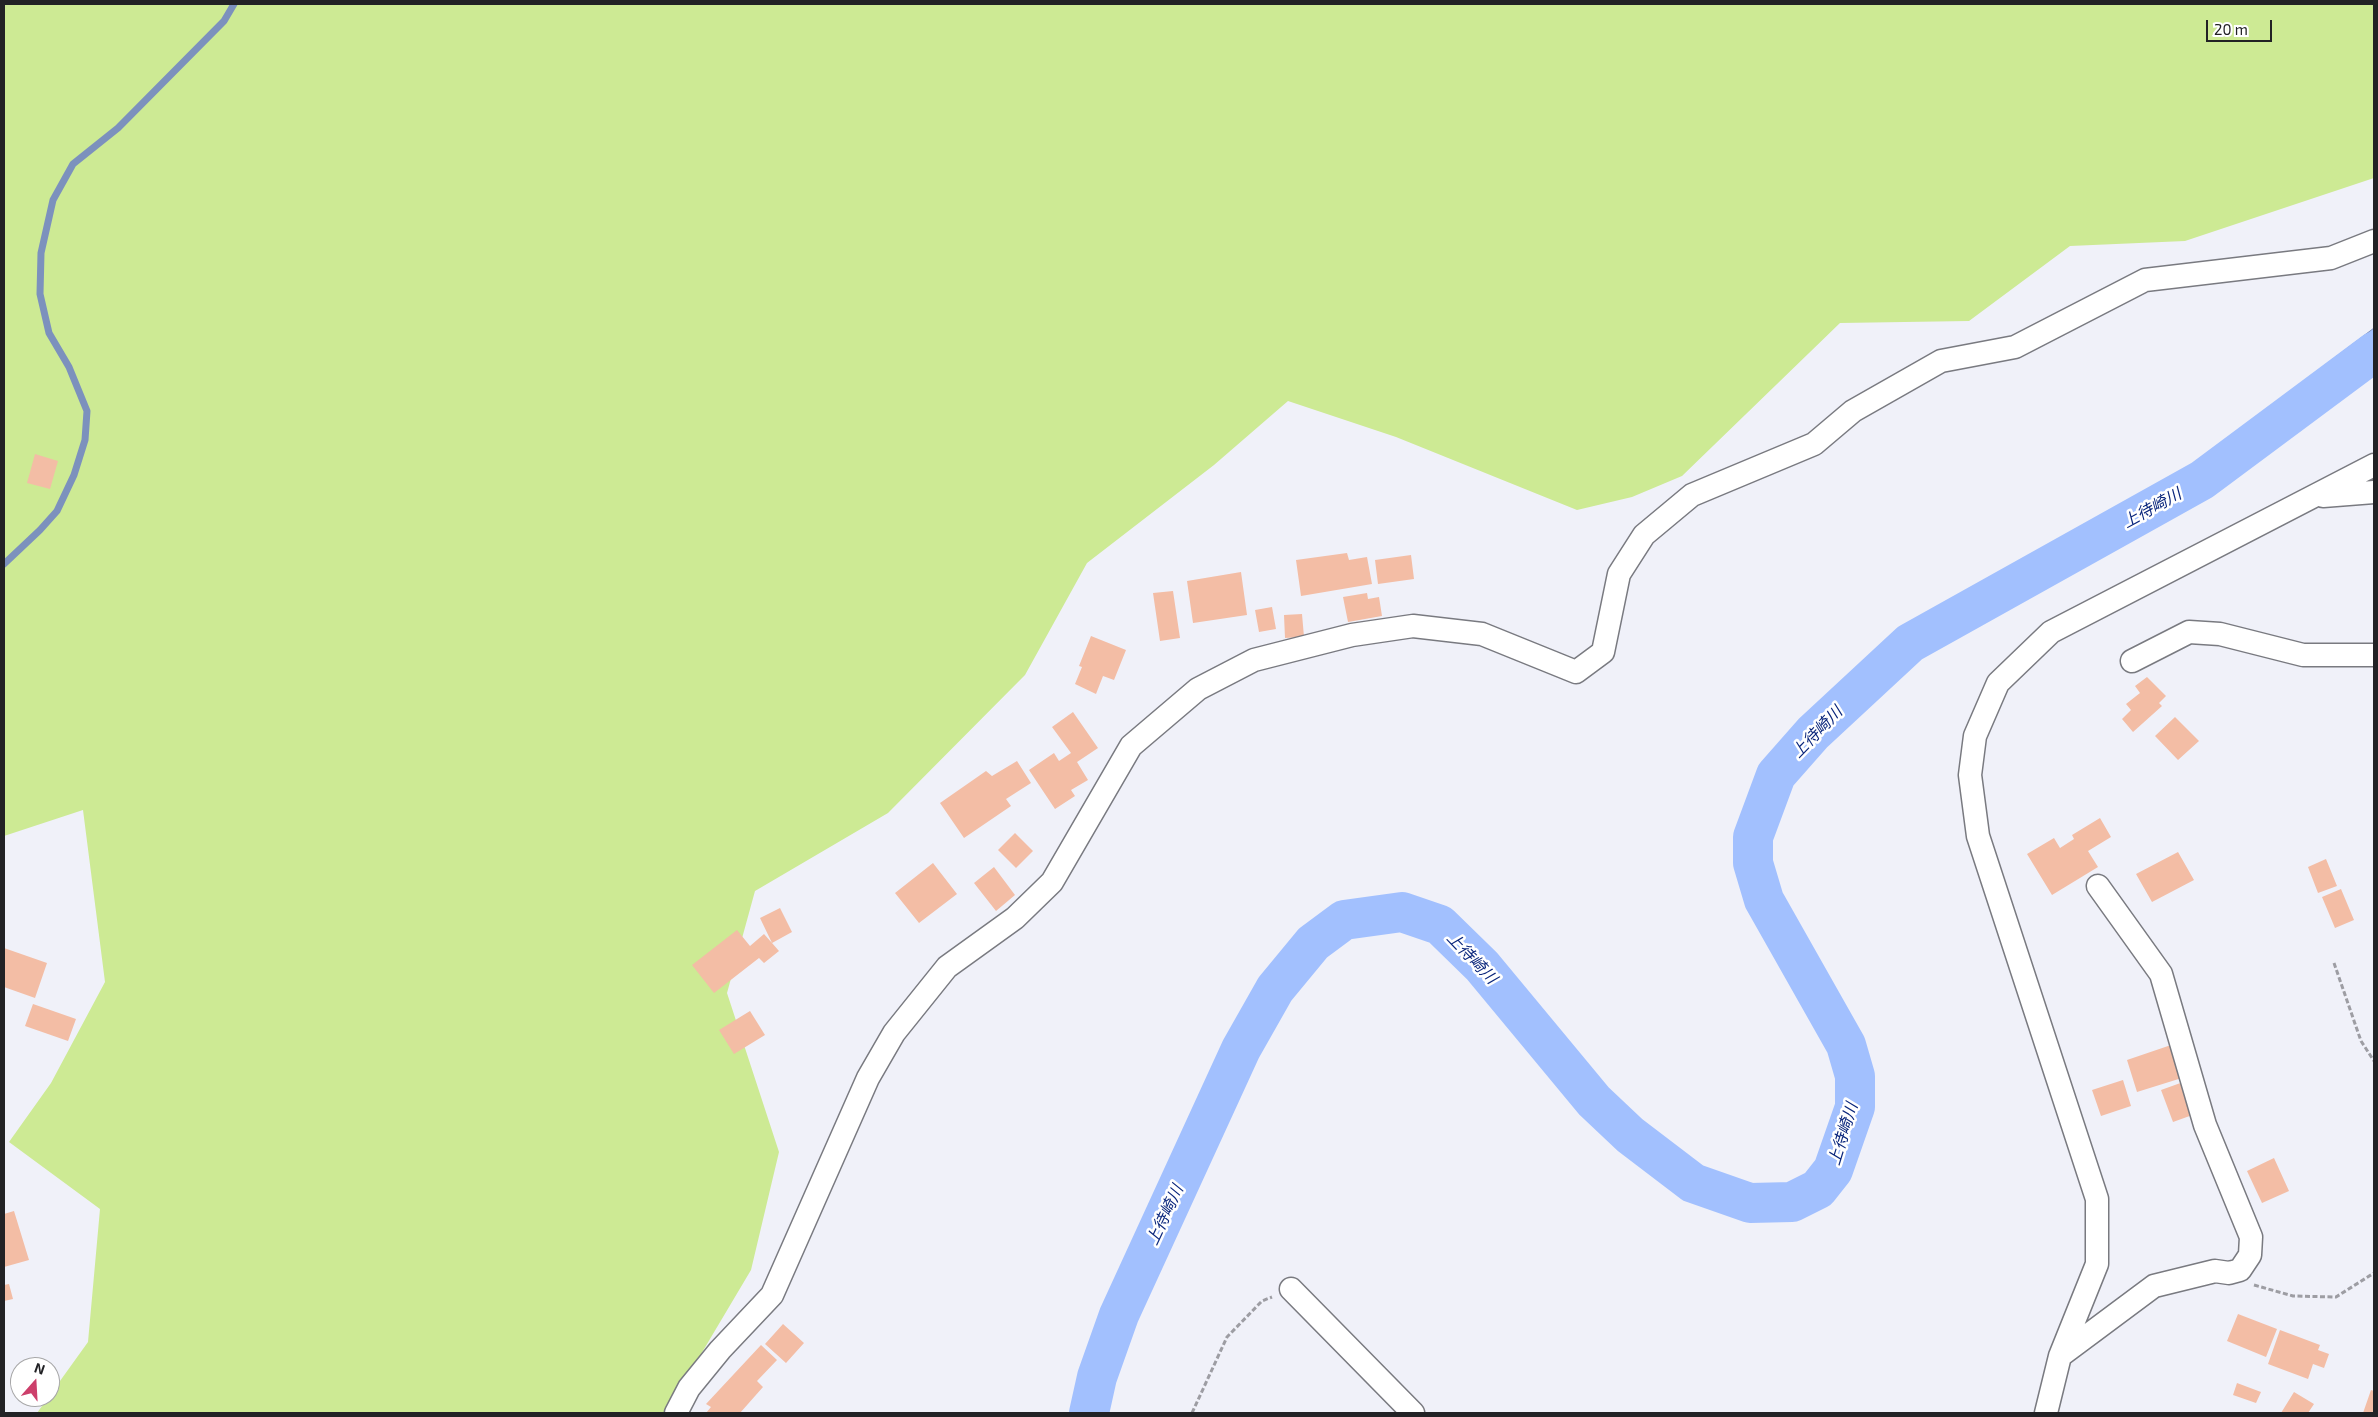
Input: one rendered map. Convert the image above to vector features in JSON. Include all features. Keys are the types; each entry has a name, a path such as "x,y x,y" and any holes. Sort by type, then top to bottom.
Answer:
{"street":[{"path":"676,1413 689,1388 701,1372 772,1295 868,1078 894,1033 947,967 1015,918 1052,882 1131,746 1198,689 1254,660 1352,635 1412,626 1482,634 1576,672 1603,652 1619,574 1644,536 1692,494 1814,444 1853,411 1941,362 2016,347 2145,280 2331,258 2374,241"},
{"path":"2046,1413 2060,1356 2097,1264 2097,1199 1978,836 1970,775 1975,736 1998,684 2051,632 2374,465"},
{"path":"2313,497 2374,492"},
{"path":"2132,661 2189,632 2220,634 2303,655 2374,655"},
{"path":"2060,1356 2154,1286 2215,1271 2229,1273 2240,1270 2250,1255 2251,1237 2205,1125 2161,974 2098,886"},
{"path":"1291,1289 1414,1413"}],"path":[{"path":"2334,963 2361,1041 2374,1061"},
{"path":"2229,1273 2258,1287 2293,1296 2336,1297 2374,1273"},
{"path":"1192,1413 1227,1337 1262,1302 1291,1289"}],"green space":[{"path":"4,4 2374,4 2374,178 2185,241 2070,246 1969,321 1840,323 1682,476 1632,497 1577,510 1396,437 1288,401 1214,465 1087,563 1025,675 888,813 755,891 727,993 779,1152 751,1270 666,1413 37,1413 41,1407 60,1407 60,1381 88,1342 100,1209 9,1142 51,1083 105,982 83,810 4,836"}],"water":[{"path":"2374,328 2374,368 2314,412 2317,371"}],"building":[{"path":"35,454 58,461 50,489 27,483"},
{"path":"1347,553 1349,560 1367,557 1372,584 1301,596 1296,560"},
{"path":"1411,555 1414,579 1378,584 1375,560"},
{"path":"1241,572 1247,615 1193,623 1187,581"},
{"path":"1173,591 1180,638 1160,641 1153,593"},
{"path":"1367,593 1368,599 1379,597 1382,616 1348,622 1343,597"},
{"path":"1272,607 1276,629 1259,632 1255,610"},
{"path":"1302,614 1304,637 1285,638 1284,615"},
{"path":"1091,636 1126,650 1114,680 1103,676 1096,694 1075,684 1082,667 1079,666"},
{"path":"2147,677 2166,696 2159,703 2162,706 2133,732 2122,719 2131,710 2126,704 2140,693 2135,686"},
{"path":"1073,712 1098,748 1077,762 1088,780 1071,790 1075,796 1055,809 1029,770 1054,753 1059,761 1071,753 1052,727"},
{"path":"2175,717 2199,741 2178,760 2155,736"},
{"path":"1017,761 1031,783 1006,799 1011,806 964,838 940,803 986,771 992,776"},
{"path":"2100,818 2111,837 2088,851 2098,867 2052,895 2027,854 2054,838 2060,848 2074,839 2072,835"},
{"path":"1015,833 1033,851 1016,868 998,850"},
{"path":"2178,852 2194,880 2152,902 2136,874"},
{"path":"2326,859 2337,886 2318,893 2308,867"},
{"path":"933,863 957,894 919,923 895,893"},
{"path":"994,867 1015,895 996,911 974,883"},
{"path":"2341,889 2354,920 2335,928 2322,897"},
{"path":"780,908 792,932 772,943 760,918"},
{"path":"737,930 750,946 764,934 779,951 764,963 759,958 714,993 692,965"},
{"path":"4,948 47,963 35,998 4,987"},
{"path":"33,1004 76,1019 68,1041 25,1026"},
{"path":"750,1011 765,1035 734,1054 719,1030"},
{"path":"2174,1044 2185,1077 2137,1092 2127,1060"},
{"path":"2123,1080 2131,1106 2101,1116 2092,1090"},
{"path":"2186,1081 2198,1113 2173,1122 2161,1090"},
{"path":"2274,1158 2289,1191 2262,1203 2247,1171"},
{"path":"14,1211 29,1260 4,1267 4,1214"},
{"path":"9,1284 13,1299 4,1301 4,1285"},
{"path":"2238,1314 2277,1329 2266,1357 2227,1341"},
{"path":"783,1324 804,1343 786,1363 765,1344"},
{"path":"2280,1330 2320,1345 2318,1350 2329,1354 2324,1368 2313,1364 2308,1379 2268,1364"},
{"path":"761,1345 777,1360 757,1381 763,1387 740,1413 706,1413 711,1407 706,1404"},
{"path":"2237,1383 2261,1392 2256,1403 2233,1395"},
{"path":"2371,1390 2374,1391 2374,1413 2363,1413"},
{"path":"2294,1392 2314,1404 2308,1413 2281,1413"}],"waterway":[{"path":"4,564 57,511 74,475 85,440 87,411 69,367 49,333 40,294 41,253 53,200 73,164 118,128 224,21 234,4"},
{"name":"上待崎川","path":"1089,1413 1097,1377 1119,1315 1241,1049 1275,989 1313,943 1344,920 1402,912 1440,925 1482,966 1594,1101 1630,1135 1693,1183 1750,1203 1792,1202 1818,1189 1833,1170 1855,1107 1855,1076 1846,1045 1764,900 1753,863 1753,837 1776,775 1813,733 1910,643 2202,480 2374,352"}]}
